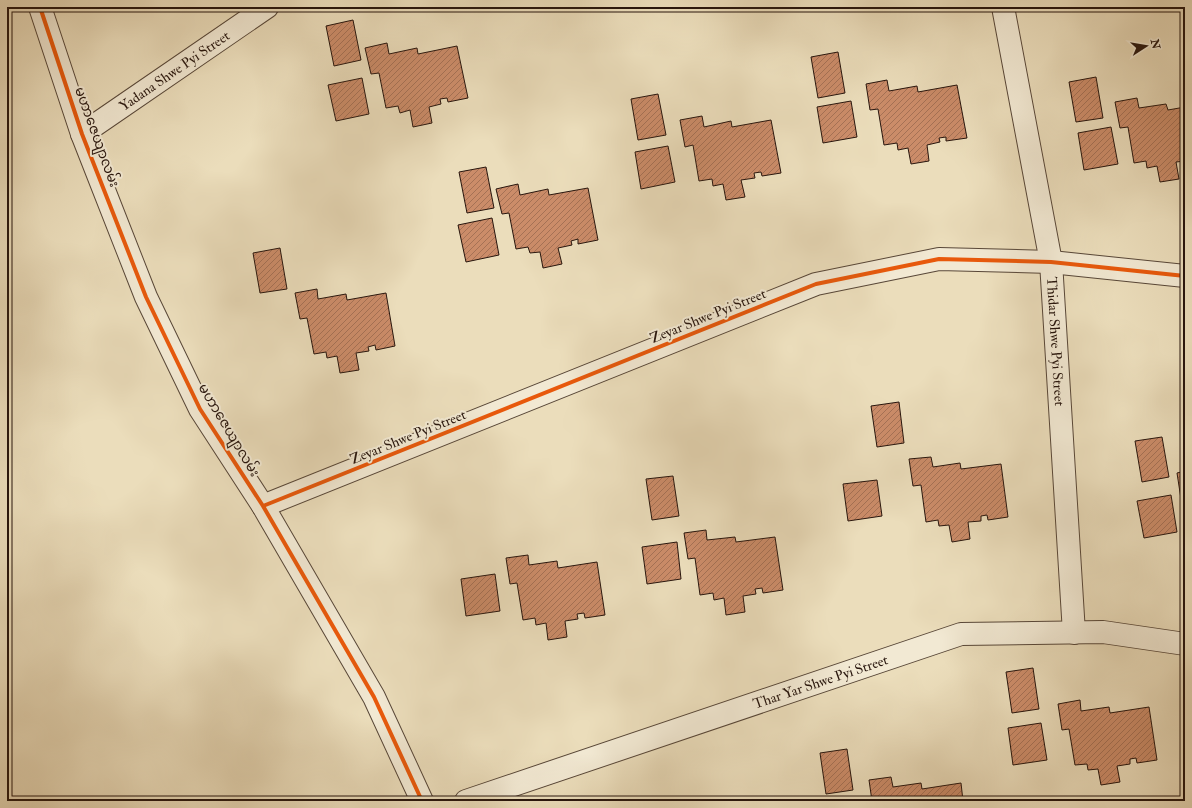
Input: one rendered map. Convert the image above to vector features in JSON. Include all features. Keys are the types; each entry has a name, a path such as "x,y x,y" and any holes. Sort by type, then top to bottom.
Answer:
{"street":[{"name":"မဟာဇေယျာလမ်း","path":"40,7 82,134 146,297 196,402 263,506 374,697 422,801"},
{"name":"Yadana Shwe Pyi Street","path":"82,134 267,7"},
{"name":"Thidar Shwe Pyi Street","path":"1003,7 1051,262 1074,633"},
{"name":"Zeyar Shwe Pyi Street","path":"263,506 816,284 938,259 1051,262 1185,276"},
{"name":"Thar Yar Shwe Pyi Street","path":"466,801 961,634 1104,632 1185,644"}],"building":[{"path":"353,20 361,60 334,66 326,26"},
{"path":"387,43 389,54 417,48 418,54 457,46 468,98 448,102 447,98 440,99 441,104 429,107 432,123 413,127 410,110 400,113 398,106 386,108 379,73 371,74 365,48"},
{"path":"838,52 845,93 818,98 811,57"},
{"path":"1096,77 1103,118 1076,122 1069,82"},
{"path":"362,78 369,114 336,121 328,85"},
{"path":"887,80 889,91 917,86 918,92 957,85 967,138 946,141 946,137 939,138 940,142 927,145 929,161 911,164 908,148 898,150 897,143 884,145 878,109 870,110 866,84"},
{"path":"658,94 666,135 638,140 631,99"},
{"path":"1137,98 1139,108 1166,104 1168,110 1185,107 1185,161 1176,162 1179,179 1160,182 1157,166 1147,168 1146,161 1134,163 1128,127 1120,128 1115,102"},
{"path":"851,101 857,137 823,143 817,107"},
{"path":"702,116 704,127 731,121 732,127 771,120 781,173 762,176 761,172 754,173 755,178 741,180 745,197 726,200 723,184 713,186 712,179 699,181 693,145 685,147 680,120"},
{"path":"1111,127 1118,164 1084,170 1078,133"},
{"path":"668,146 675,182 641,189 635,152"},
{"path":"486,167 494,208 467,213 459,172"},
{"path":"518,184 520,195 548,189 549,195 588,188 598,240 578,244 578,239 571,241 572,245 558,248 562,264 543,268 540,252 530,253 528,247 516,249 509,213 502,214 496,189"},
{"path":"492,218 499,255 466,262 458,225"},
{"path":"280,248 287,289 260,293 253,253"},
{"path":"317,289 318,299 346,294 347,300 386,293 395,346 376,350 375,345 368,347 369,351 356,353 359,370 340,373 337,356 327,358 326,352 314,354 307,318 300,319 295,293"},
{"path":"899,402 904,443 877,447 871,406"},
{"path":"1162,437 1169,477 1142,482 1135,441"},
{"path":"931,457 933,467 960,463 961,469 1001,464 1008,517 988,520 987,515 981,516 981,521 968,522 970,539 952,542 949,525 939,526 938,520 926,522 921,485 913,486 909,459"},
{"path":"1185,471 1185,498 1181,499 1177,473"},
{"path":"673,476 679,516 652,520 646,479"},
{"path":"877,480 882,516 848,521 843,484"},
{"path":"1171,495 1177,532 1144,538 1137,501"},
{"path":"706,530 707,540 735,537 736,542 775,537 783,590 763,593 762,588 755,589 756,594 743,596 745,612 726,615 724,598 714,600 713,593 700,595 695,558 688,559 684,533"},
{"path":"677,542 681,579 647,584 642,547"},
{"path":"528,555 529,565 557,561 558,568 597,562 605,615 585,618 584,613 577,614 578,619 565,621 567,637 548,640 546,623 536,625 535,618 523,620 517,583 510,584 506,558"},
{"path":"495,574 500,611 466,616 461,579"},
{"path":"1033,668 1039,709 1012,713 1006,672"},
{"path":"1080,700 1081,711 1109,707 1110,713 1149,707 1157,760 1137,763 1136,758 1130,759 1130,764 1117,766 1120,782 1101,785 1098,769 1088,770 1087,764 1075,765 1069,729 1062,730 1058,704"},
{"path":"1041,723 1047,760 1013,765 1008,728"},
{"path":"847,749 853,790 826,794 820,753"},
{"path":"891,777 893,787 921,783 922,789 961,783 963,801 872,801 869,780"}],"cycle path":[{"path":"40,7 82,134 146,297 200,409 263,506 374,697 422,801"},
{"path":"263,506 816,284 939,259 1051,262 1185,276"}]}
